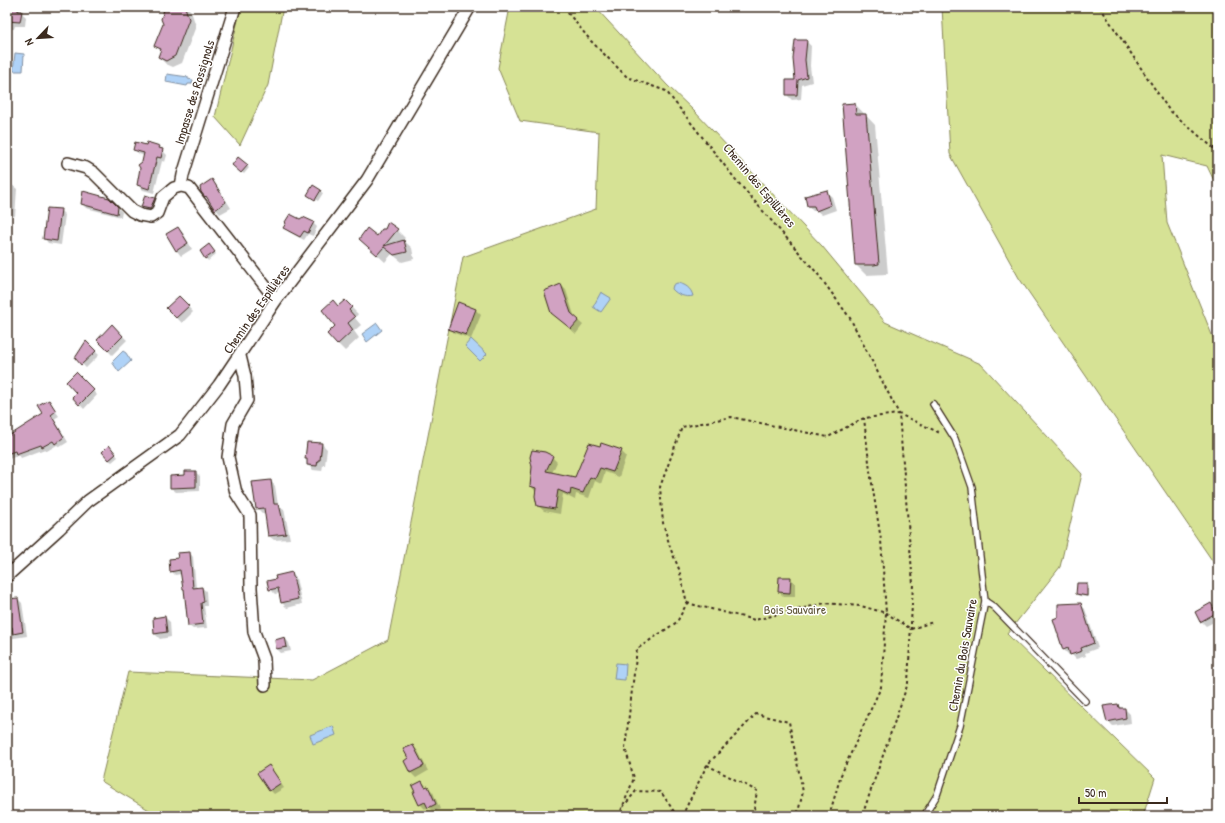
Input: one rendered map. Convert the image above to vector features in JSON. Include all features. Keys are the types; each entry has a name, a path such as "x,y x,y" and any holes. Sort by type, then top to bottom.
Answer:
{"street":[{"name":"Impasse des Rossignols","path":"182,186 183,175 235,7"},
{"name":"Chemin des Espillières","path":"7,576 88,501 180,435 220,385 276,300 367,180 470,7"},
{"path":"68,163 86,168 94,173 132,211 151,218 157,213 163,198 174,188 182,186 189,188 276,300"},
{"path":"240,356 245,376 247,400 233,424 228,457 236,493 250,515 250,588 254,632 264,659 265,685"}],"lane":[{"name":"Chemin du Bois Sauvaire","path":"924,816 937,796 960,726 986,602 972,488 955,439 933,404"},
{"path":"986,602 994,607 1085,701"}],"path":[{"name":"Chemin des Espillières","path":"566,7 568,13 591,41 627,77 666,91 736,180 817,273 850,318 899,414"},
{"path":"1100,7 1169,110 1218,152"},
{"path":"862,816 908,683 913,584 899,414"},
{"path":"619,816 634,778 625,748 637,649 677,622 687,603 679,569 671,550 663,523 660,487 682,427 731,417 828,437 864,418 899,414 955,439"},
{"path":"829,816 841,775 882,687 886,613 882,540 870,471 864,418"},
{"path":"687,603 755,620 825,603 861,606 886,613 911,629 934,622"},
{"path":"682,816 707,765 756,714 789,722 803,792 797,816"},
{"path":"707,765 757,791 752,816"},
{"path":"621,809 636,791 661,792 677,816"}],"green space":[{"path":"241,7 283,7 268,85 240,145 215,117"},
{"name":"Bois Sauvaire","path":"510,7 595,7 667,85 694,111 822,246 885,322 981,364 1082,474 1060,567 1007,634 1155,778 1143,816 159,816 101,781 128,672 312,680 388,640 463,257 596,209 599,132 520,121 498,68"},
{"path":"942,7 1218,7 1218,189 1207,166 1162,155 1167,223 1218,350 1218,569 1019,278 950,154"}],"water":[{"path":"15,53 24,54 23,71 13,71"},
{"path":"167,74 188,77 188,79 193,80 192,84 188,84 187,86 166,82"},
{"path":"677,283 683,284 687,287 693,296 685,296 674,291 672,289 673,285"},
{"path":"601,292 611,298 601,312 593,307"},
{"path":"377,323 382,330 367,342 362,334"},
{"path":"471,339 487,354 480,361 465,346"},
{"path":"123,351 131,361 119,372 112,362"},
{"path":"616,663 626,664 625,680 614,679"},
{"path":"333,726 336,735 313,744 310,735"}],"building":[{"path":"7,7 18,7 18,11 22,11 20,22 7,21"},
{"path":"165,7 185,7 189,19 175,56 166,61 158,57 161,49 154,46 163,24 161,19"},
{"path":"795,40 807,40 805,60 807,77 798,80 797,95 786,95 786,80 795,80 793,59"},
{"path":"855,103 856,114 866,114 879,264 874,265 855,265 842,104"},
{"path":"135,142 146,145 147,142 160,146 159,148 163,149 161,158 157,157 149,189 137,185 140,168 138,165 142,162 144,153 133,150"},
{"path":"238,157 248,165 241,173 232,165"},
{"path":"212,179 226,202 215,210 206,196 205,197 201,192 200,187"},
{"path":"313,185 321,190 315,200 307,195"},
{"path":"827,190 831,205 816,211 814,206 807,206 805,196"},
{"path":"83,191 109,198 118,207 117,214 81,204"},
{"path":"145,195 155,198 150,209 141,207"},
{"path":"47,208 61,209 57,241 43,239"},
{"path":"290,214 300,219 303,217 314,222 308,233 304,231 300,237 283,228"},
{"path":"388,222 398,229 384,246 404,240 407,252 394,255 384,247 377,255 359,239 367,228 377,236 382,229 385,229"},
{"path":"178,227 188,243 176,251 166,234"},
{"path":"209,244 215,252 205,259 200,251"},
{"path":"561,284 571,313 579,320 571,329 551,313 544,291"},
{"path":"179,296 189,306 176,318 166,308"},
{"path":"333,300 338,306 345,300 352,307 349,310 355,317 348,323 353,330 337,345 327,334 335,326 322,310"},
{"path":"458,302 476,309 466,335 448,329"},
{"path":"112,324 123,336 108,351 97,340"},
{"path":"86,341 96,351 81,365 75,358"},
{"path":"76,372 94,390 79,405 72,397 76,393 66,382"},
{"path":"49,400 56,411 51,415 64,437 55,444 53,441 42,447 41,445 16,454 15,451 7,454 7,437 43,414 38,406"},
{"path":"307,442 322,443 320,460 318,460 317,466 307,465 307,459 305,459"},
{"path":"589,443 600,446 601,443 622,450 613,472 600,468 595,479 590,477 583,493 571,489 570,495 558,490 555,509 537,506 535,496 536,488 530,486 532,467 530,457 532,450 545,452 553,456 546,471 575,477"},
{"path":"109,445 116,454 109,460 102,452"},
{"path":"185,471 196,471 196,487 170,488 170,476 185,475"},
{"path":"271,480 274,504 279,504 286,534 268,536 264,508 256,509 252,482"},
{"path":"190,552 193,588 202,587 204,602 201,603 203,624 188,626 184,589 180,570 170,572 169,559 178,558 177,553"},
{"path":"292,572 298,599 281,603 278,588 269,590 267,581 276,579 275,576"},
{"path":"779,577 791,577 790,593 778,592"},
{"path":"1077,583 1087,583 1087,596 1076,594"},
{"path":"18,598 23,632 13,634 12,627 7,627 7,599"},
{"path":"1081,603 1094,643 1081,648 1082,651 1070,655 1068,648 1063,650 1053,619 1058,617 1058,604"},
{"path":"1211,603 1216,613 1200,622 1195,612"},
{"path":"165,616 167,632 154,634 153,618"},
{"path":"285,637 287,647 276,649 275,640"},
{"path":"1118,704 1119,708 1125,708 1126,718 1107,722 1103,706"},
{"path":"413,745 424,766 410,773 404,761 408,758 403,749"},
{"path":"269,765 281,783 269,791 257,773"},
{"path":"422,781 425,787 428,786 436,804 428,808 425,802 419,805 413,792 415,792 412,786"}]}
